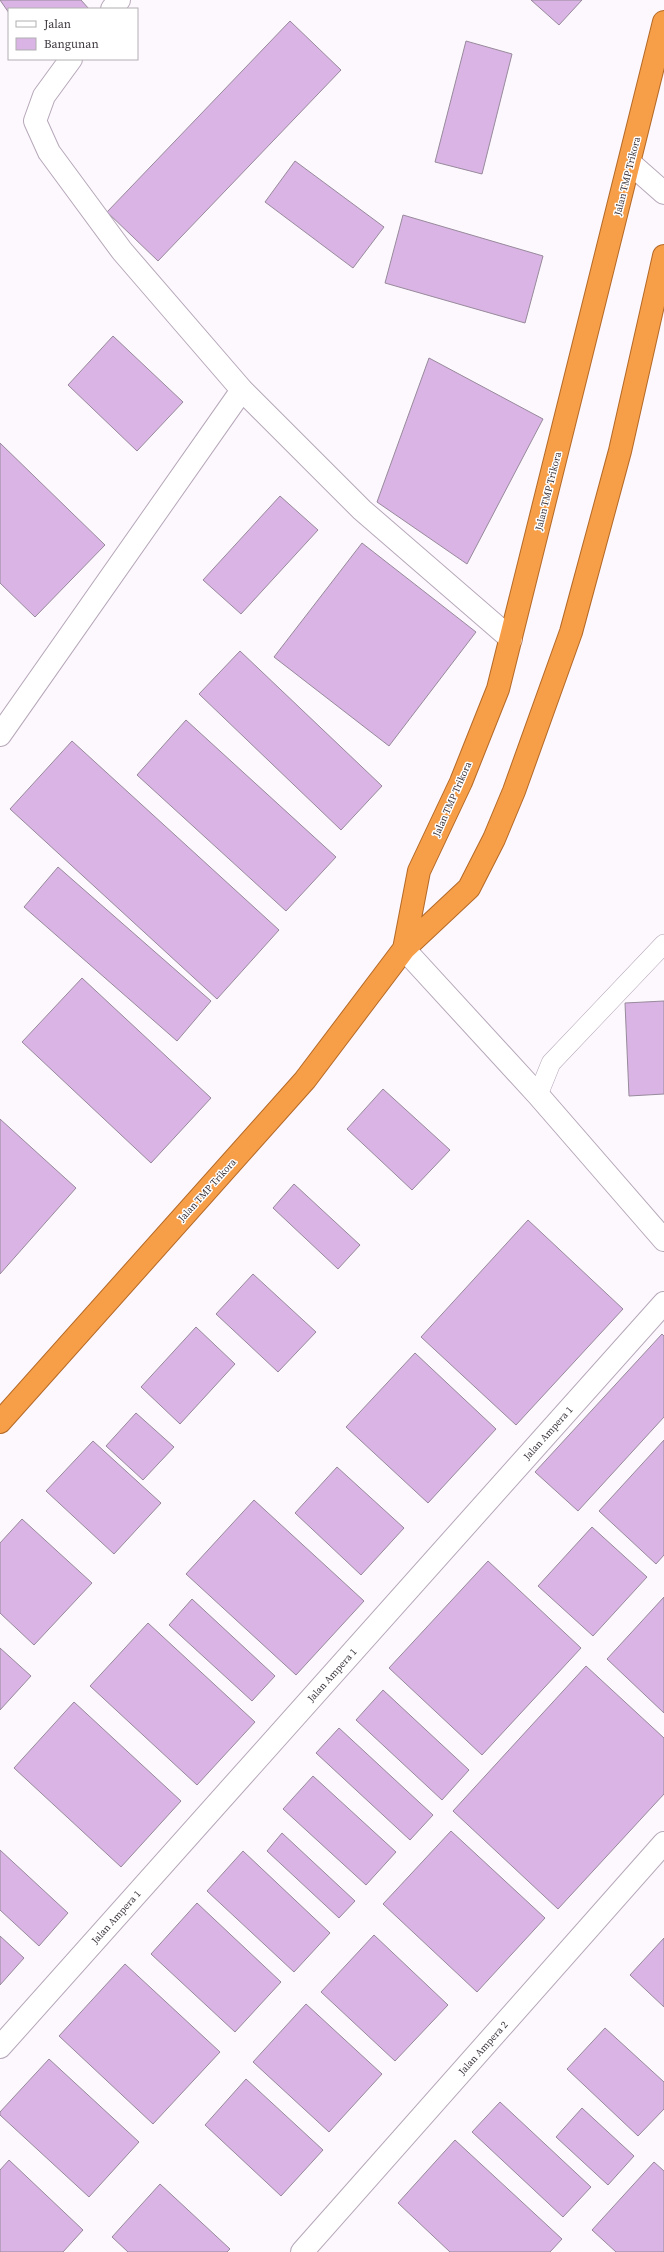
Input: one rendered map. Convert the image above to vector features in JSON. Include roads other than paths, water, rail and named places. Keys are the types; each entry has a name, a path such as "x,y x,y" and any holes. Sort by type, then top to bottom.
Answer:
{"highway":[{"name":"Jalan TMP Trikora","path":"404,949 419,871 461,782 492,704 511,639 664,22"},
{"name":"Jalan TMP Trikora","path":"0,1422 305,1080 404,949 469,888 494,839 529,752 571,632 620,451 664,256"}],"street":[{"path":"113,8 119,0"},
{"path":"70,60 44,96 35,121 49,152 122,251 242,390 362,510 511,639"},
{"path":"630,164 664,193"},
{"path":"0,735 242,390"},
{"path":"404,949 538,1095 664,1240"},
{"name":"Jalan Ampera 1","path":"0,2047 664,1303"},
{"name":"Jalan Ampera 2","path":"302,2252 664,1843"}],"lane":[{"path":"538,1095 551,1063 664,944"}]}
